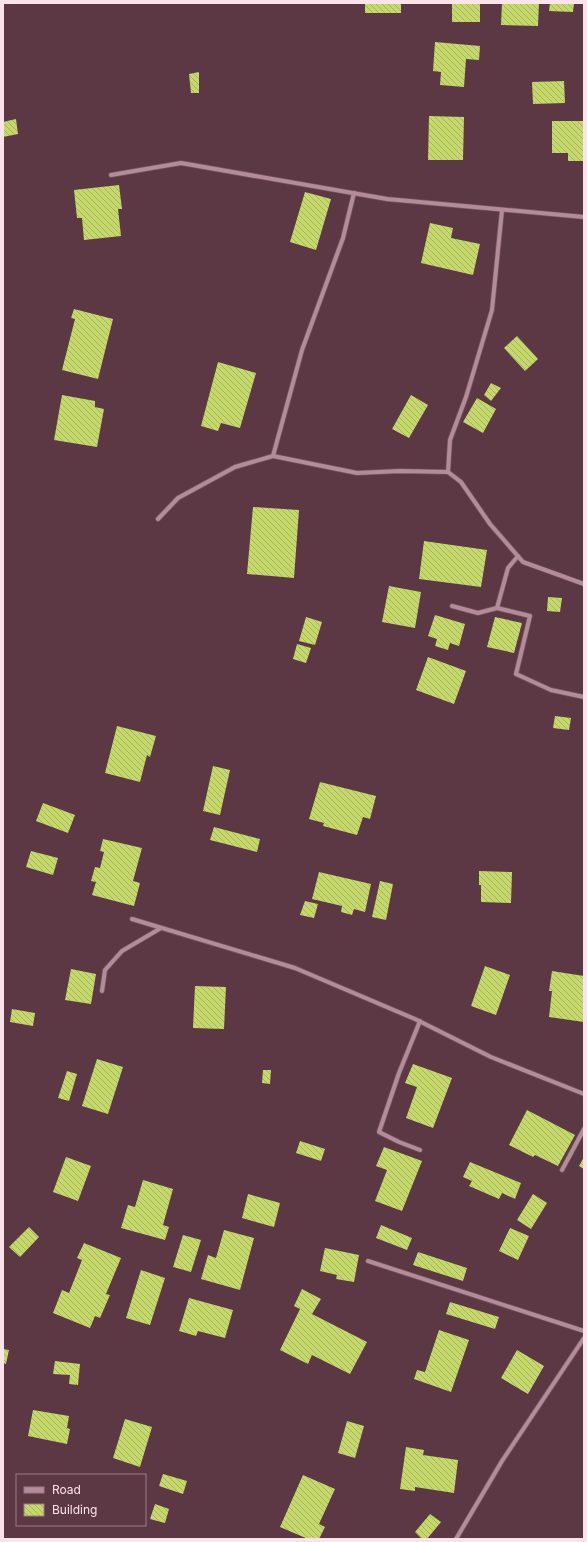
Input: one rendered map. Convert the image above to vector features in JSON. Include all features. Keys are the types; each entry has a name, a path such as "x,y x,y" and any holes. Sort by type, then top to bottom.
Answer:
{"street":[{"path":"111,175 181,163 387,199 584,217"},
{"path":"273,456 302,350 343,238 354,193"},
{"path":"448,472 450,440 466,397 492,310 502,210"},
{"path":"158,519 178,498 235,466 273,456 357,473 400,471 448,472 461,482 490,524 523,562 584,584"},
{"path":"497,608 508,568 518,556"},
{"path":"452,606 478,614 497,608 530,616 516,674 551,690 584,697"},
{"path":"132,919 295,968 420,1021 491,1057 584,1094"},
{"path":"102,991 106,970 122,951 161,928"},
{"path":"420,1021 399,1074 379,1132 420,1150"},
{"path":"562,1170 584,1129"},
{"path":"368,1261 584,1331"},
{"path":"457,1538 502,1461 584,1338"}],"building":[{"path":"365,3 401,3 401,13 365,13"},
{"path":"452,3 480,3 480,22 452,22"},
{"path":"502,3 539,3 538,26 501,25"},
{"path":"550,3 574,3 573,12 549,11"},
{"path":"435,42 480,46 479,60 466,59 464,87 440,85 441,72 433,71"},
{"path":"199,72 199,93 191,93 189,74"},
{"path":"564,81 565,103 533,104 532,82"},
{"path":"429,116 464,117 463,160 428,160"},
{"path":"16,119 18,134 3,137 3,122"},
{"path":"552,121 584,121 583,161 568,161 568,153 552,153"},
{"path":"119,185 122,209 118,209 121,236 84,240 82,218 77,218 74,190"},
{"path":"305,192 331,199 316,250 290,242"},
{"path":"430,223 453,228 451,238 480,244 473,275 421,263"},
{"path":"74,309 113,319 98,379 62,370 75,319 71,318"},
{"path":"517,336 538,359 525,371 504,348"},
{"path":"218,362 256,373 240,428 221,423 218,431 201,426"},
{"path":"491,383 501,388 491,401 484,395"},
{"path":"62,395 95,401 95,407 104,409 97,447 54,440"},
{"path":"411,395 428,405 409,438 392,429"},
{"path":"477,398 496,409 483,433 463,422"},
{"path":"253,507 299,510 294,578 247,574"},
{"path":"424,541 487,550 481,587 419,579"},
{"path":"389,586 421,592 415,628 382,622"},
{"path":"548,597 562,598 560,612 547,611"},
{"path":"435,615 465,624 459,646 450,643 448,650 435,646 437,639 428,636"},
{"path":"306,617 322,622 315,645 299,641"},
{"path":"495,617 522,623 514,653 487,647"},
{"path":"297,644 311,648 306,663 293,659"},
{"path":"428,657 466,671 454,704 416,690"},
{"path":"555,716 571,718 569,730 553,728"},
{"path":"117,726 156,736 150,757 147,755 140,782 105,773"},
{"path":"213,766 230,770 220,815 203,811"},
{"path":"320,782 376,796 370,819 363,817 357,835 323,826 324,823 309,819"},
{"path":"43,803 75,815 68,833 36,821"},
{"path":"214,827 260,839 257,852 210,840"},
{"path":"103,839 142,848 133,881 140,883 134,906 92,895 96,882 91,881 95,867 100,868 104,852 100,851"},
{"path":"31,851 58,858 53,875 26,867"},
{"path":"479,871 512,872 511,903 481,902"},
{"path":"319,872 371,884 365,912 354,909 352,915 341,912 342,906 312,899"},
{"path":"380,881 393,884 386,920 372,917"},
{"path":"305,901 318,904 314,918 300,915"},
{"path":"485,966 510,975 496,1015 471,1006"},
{"path":"71,969 96,974 91,1004 65,1000"},
{"path":"552,971 584,976 584,1022 549,1017 552,991 549,991"},
{"path":"195,986 226,987 224,1029 193,1028"},
{"path":"12,1009 35,1013 33,1026 10,1022"},
{"path":"97,1059 123,1067 108,1114 82,1106"},
{"path":"413,1064 452,1078 433,1128 406,1118 417,1087 405,1083"},
{"path":"263,1070 271,1070 270,1084 262,1083"},
{"path":"67,1071 77,1074 69,1101 58,1098"},
{"path":"527,1110 575,1135 558,1166 535,1155 533,1157 509,1145"},
{"path":"300,1141 325,1149 321,1161 296,1153"},
{"path":"384,1147 422,1161 402,1211 375,1201 387,1170 376,1166"},
{"path":"66,1157 91,1166 78,1201 53,1192"},
{"path":"584,1157 584,1169 579,1166"},
{"path":"470,1162 521,1183 515,1199 502,1193 499,1199 469,1186 472,1181 463,1177"},
{"path":"143,1180 173,1189 163,1225 169,1227 165,1240 121,1228 128,1205 135,1207"},
{"path":"248,1194 280,1203 274,1227 242,1218"},
{"path":"533,1194 547,1203 531,1229 517,1220"},
{"path":"381,1225 412,1238 407,1250 376,1238"},
{"path":"29,1227 39,1237 20,1257 9,1247"},
{"path":"510,1228 529,1236 518,1260 499,1251"},
{"path":"224,1230 254,1238 240,1290 201,1279 208,1255 216,1258"},
{"path":"183,1235 201,1240 191,1272 173,1267"},
{"path":"84,1243 121,1258 106,1294 110,1295 100,1318 95,1316 90,1328 53,1313 62,1290 69,1293 82,1260 77,1258"},
{"path":"325,1248 359,1255 354,1282 336,1279 337,1275 320,1271"},
{"path":"418,1252 467,1268 463,1281 413,1265"},
{"path":"141,1270 165,1278 150,1325 126,1318"},
{"path":"302,1289 321,1299 312,1314 367,1342 350,1374 312,1355 308,1364 280,1350 300,1309 294,1306"},
{"path":"189,1298 233,1310 225,1338 198,1331 196,1336 179,1331"},
{"path":"450,1302 499,1317 495,1329 446,1314"},
{"path":"439,1330 469,1340 451,1392 414,1379 417,1370 425,1372"},
{"path":"3,1349 9,1350 6,1364 3,1363"},
{"path":"517,1350 544,1366 528,1394 501,1378"},
{"path":"55,1361 80,1364 78,1385 69,1384 70,1375 53,1374"},
{"path":"33,1410 69,1416 67,1428 70,1429 67,1444 28,1436"},
{"path":"125,1419 152,1427 140,1467 113,1458"},
{"path":"347,1421 364,1426 355,1458 338,1453"},
{"path":"406,1447 424,1450 423,1455 458,1460 454,1493 415,1487 415,1491 400,1489"},
{"path":"163,1474 187,1481 183,1494 159,1486"},
{"path":"303,1475 335,1489 319,1524 325,1527 319,1539 308,1539 280,1527"},
{"path":"155,1504 169,1509 165,1523 150,1519"},
{"path":"430,1514 441,1522 427,1539 422,1539 415,1532"}]}
